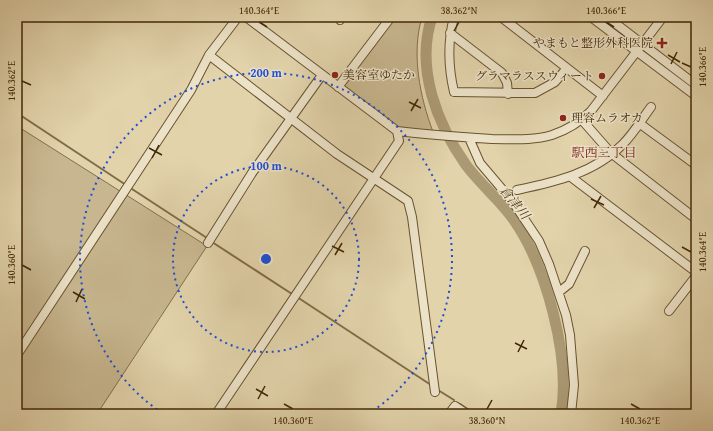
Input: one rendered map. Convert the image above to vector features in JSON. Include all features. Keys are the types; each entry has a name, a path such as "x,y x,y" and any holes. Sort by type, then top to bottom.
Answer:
{"street":[{"path":"17,355 191,90 209,55 238,17"},
{"path":"246,17 397,131 432,136 533,139 560,132 582,120 603,96 663,17"},
{"path":"338,87 391,17"},
{"path":"454,17 450,33 449,66 454,92 526,94 542,91 555,82 567,68"},
{"path":"501,17 603,96"},
{"path":"592,17 696,96"},
{"path":"607,17 696,84"},
{"path":"450,33 502,73 507,83 508,94"},
{"path":"209,55 337,154 408,201 412,218 435,392"},
{"path":"208,243 290,118 322,75"},
{"path":"517,190 585,171 622,145 651,107"},
{"path":"582,120 611,153 696,219"},
{"path":"639,123 696,165"},
{"path":"216,414 372,178 399,141 397,131"},
{"path":"467,138 480,163 513,202 539,241 559,292 566,315 572,361 574,385 571,414"},
{"path":"571,176 696,272"},
{"path":"559,292 569,284 585,251"},
{"path":"669,311 696,276"},
{"path":"449,414 455,406 467,414"}],"shaded area":[{"path":"394,17 422,17 417,46 418,75 424,104 433,132 397,128 342,86"},
{"path":"17,126 207,246 97,414 17,414"}],"waterway":[{"name":"倉津川","path":"432,17 427,36 426,56 432,95 438,114 446,132 466,165 503,206 526,239 546,287 559,340 563,391 561,414"},
{"path":"17,113 126,185"},
{"path":"132,189 207,238"},
{"path":"212,242 292,294 293,292"},
{"path":"297,297 431,385"},
{"path":"438,390 454,400"},
{"path":"460,404 475,414"}],"place":[{"name":"やまもと整形外科医院","path":"662,43"},
{"name":"美容室ゆたか","path":"335,75"},
{"name":"グラマラススウィート","path":"602,76"},
{"name":"理容ムラオカ","path":"563,118"}],"district":[{"name":"駅西三丁目","path":"604,152"}]}
